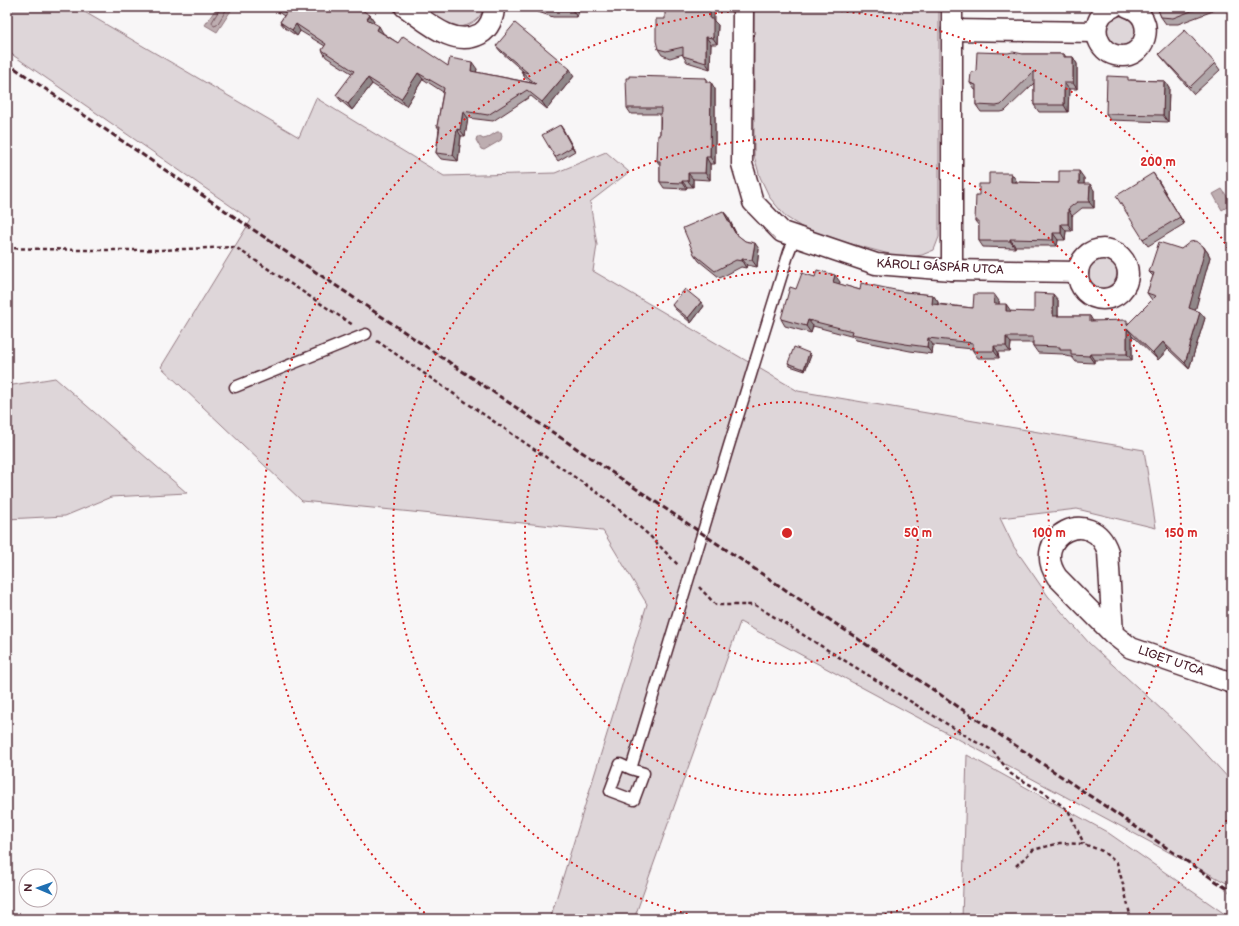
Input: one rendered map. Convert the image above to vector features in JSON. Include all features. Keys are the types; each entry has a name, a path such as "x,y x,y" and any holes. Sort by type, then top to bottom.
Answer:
{"street":[{"path":"405,7 452,37 465,38 475,36 484,31 490,23 494,12 494,7"},
{"name":"KÁROLI GÁSPÁR UTCA","path":"743,7 742,164 753,202 782,232 876,264 952,270 1078,272"},
{"path":"952,7 952,270"},
{"path":"1114,7 1106,10 1101,16 1097,24 1096,32 1102,48 1112,54 1124,56 1132,54 1139,49 1144,42 1146,34 1146,26 1143,18 1138,12 1128,7"},
{"path":"952,30 1096,32"},
{"name":"LIGET UTCA","path":"1113,634 1108,552 1105,544 1100,537 1086,528 1070,529 1056,538 1052,545 1049,553 1052,570 1057,577 1113,634 1131,648 1232,683"}],"lane":[{"path":"631,769 789,252 796,237"},
{"path":"235,387 366,334"}],"path":[{"path":"7,248 159,250 235,247 366,334 608,500 650,536 716,605 755,605 976,742 992,750 1011,774 1045,793 1068,810 1084,844"},
{"path":"1016,866 1033,850 1060,842 1084,844 1102,851 1117,863 1131,919"}],"shaded area":[{"path":"7,7 76,7 299,137 316,98 444,176 555,173 606,152 629,172 590,202 597,245 593,271 798,391 1144,450 1156,528 1077,509 1000,518 1014,547 1048,596 1089,643 1186,732 1232,782 1232,886 740,622 634,919 550,919 647,604 603,531 302,501 161,367 251,220 7,51"},
{"path":"422,7 484,7 475,21 470,24 457,27 445,23"},
{"path":"754,7 939,7 939,237 934,250 922,255 909,257 893,255 844,242 803,228 786,217 770,198 760,177 754,156"},
{"path":"1120,16 1126,17 1134,25 1134,37 1126,45 1120,46 1114,45 1106,37 1105,31 1106,25 1114,17"},
{"path":"1102,258 1108,259 1116,267 1116,279 1108,287 1102,288 1096,287 1088,279 1087,273 1088,267 1096,259"},
{"path":"55,378 187,493 111,497 65,516 7,519 7,386"},
{"path":"967,755 1107,832 1232,919 962,919"}],"water":[{"path":"217,7 229,7 232,9 217,32 205,25"},
{"path":"497,132 501,132 501,140 484,150 481,149 476,140 477,137 483,139 487,138"},
{"path":"1222,189 1232,204 1222,210 1213,194"}],"building":[{"path":"276,7 341,7 347,11 349,7 357,7 370,15 367,19 379,26 377,30 398,43 403,36 448,66 450,58 472,62 471,71 536,84 521,71 528,73 496,46 515,23 570,69 542,102 527,90 488,115 463,111 460,130 457,129 453,155 436,153 440,126 437,126 444,88 418,73 401,99 368,78 348,104 336,95 354,71 322,50 326,44 296,24 292,30 280,22 286,13"},
{"path":"539,7 573,7 572,10 549,10"},
{"path":"665,7 710,7 710,19 713,19 713,38 706,37 706,63 683,56 683,47 666,51 658,49 656,41 656,19 665,19"},
{"path":"1157,7 1202,7 1173,18 1161,17"},
{"path":"1185,30 1215,63 1190,87 1159,54"},
{"path":"977,52 1064,54 1064,57 1073,57 1073,83 1064,83 1064,105 1034,105 1034,71 1001,105 976,105 976,85 970,83 971,73 976,71"},
{"path":"629,76 706,78 706,82 711,82 710,157 706,157 705,173 688,173 688,181 682,181 682,183 660,182 660,161 657,161 661,108 627,108 626,78 629,78"},
{"path":"1107,76 1128,77 1128,80 1164,81 1163,115 1106,114"},
{"path":"560,125 572,147 555,157 542,135"},
{"path":"1059,171 1079,171 1079,184 1090,184 1089,202 1077,202 1068,209 1068,224 1061,224 1061,233 1053,233 1053,240 1010,239 1010,241 979,241 979,221 975,221 976,195 979,195 979,184 989,184 989,173 1011,173 1011,182 1059,183"},
{"path":"1153,173 1180,217 1143,239 1116,196"},
{"path":"723,211 735,233 745,241 755,243 752,260 736,260 715,271 694,254 683,228"},
{"path":"1195,241 1203,246 1205,250 1189,308 1200,312 1185,363 1163,342 1153,353 1127,328 1127,354 1090,354 1089,356 1071,355 1071,350 1060,350 1060,347 1033,346 1033,337 1006,337 1006,346 994,346 994,351 973,351 973,343 928,338 927,347 851,334 852,331 808,320 806,326 781,319 790,287 796,289 802,273 815,277 817,270 835,275 833,282 860,290 861,283 905,292 933,295 932,304 973,308 974,294 994,294 994,304 1006,304 1006,311 1034,312 1034,293 1053,294 1053,316 1090,316 1090,321 1127,320 1127,325 1156,296 1147,293 1154,273 1149,272 1159,242 1181,249 1190,242"},
{"path":"685,289 701,302 688,318 672,305"},
{"path":"794,347 809,353 804,369 788,363"}],"railway":[{"path":"7,63 1232,892"}]}
